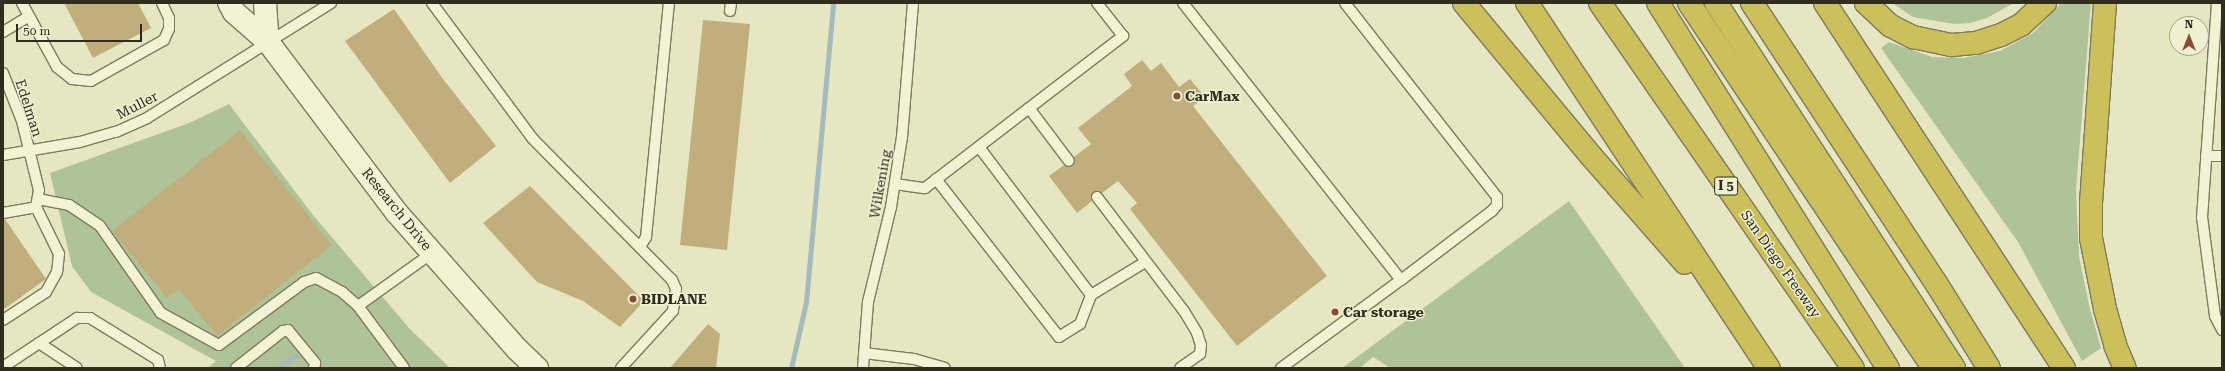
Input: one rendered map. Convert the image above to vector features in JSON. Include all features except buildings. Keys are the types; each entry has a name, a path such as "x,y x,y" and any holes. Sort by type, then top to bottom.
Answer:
{"highway":[{"path":"1464,3 1591,156 1739,324"},
{"path":"1527,3 1769,368"},
{"name":"San Diego Freeway","path":"1600,3 1853,368"},
{"path":"1658,3 1888,368"},
{"path":"1689,3 1933,368"},
{"path":"1716,3 1954,368"},
{"path":"1752,3 1936,283 1989,368"},
{"path":"1825,3 2064,368"},
{"path":"1866,3 1892,26 1913,36 1952,45 1976,43 2001,35 2021,25 2045,3"},
{"path":"2105,3 2091,202 2091,238 2105,309 2115,345 2125,368"}],"main road":[{"name":"Research Drive","path":"229,3 234,12 268,42 397,213 517,349 537,368"},
{"path":"264,3 268,42"}],"lane":[{"path":"22,3 28,17 57,67 72,79 91,81 164,40 169,29 169,18 162,3"},
{"name":"Muller","path":"3,155 116,132 147,118 234,66 268,42 331,3"},
{"path":"432,3 533,139 672,280 676,289 673,311 621,368"},
{"path":"640,247 646,237 669,3"},
{"name":"Wilkening","path":"863,368 868,302 895,184 914,3"},
{"path":"895,184 925,188 1123,36 1098,3"},
{"path":"1183,3 1401,280"},
{"path":"1281,368 1401,280 1492,211 1497,205 1497,197 1345,3"},
{"path":"2217,3 2202,217 2215,316 2222,330"},
{"path":"3,32 28,17"},
{"name":"Edelman","path":"3,73 22,121 28,151 39,190 37,203 58,254 57,272 46,292 3,320"},
{"path":"1029,108 1069,161"},
{"path":"979,147 1091,295"},
{"path":"2206,156 2222,156"},
{"path":"936,179 1058,337 1080,324 1091,295 1145,262"},
{"path":"1098,197 1145,262 1184,311 1201,345 1200,354 1180,368"},
{"path":"3,213 37,203 68,205 100,226 161,313 219,345 304,282 316,278 342,292 358,306 404,368"},
{"path":"358,306 432,253"},
{"path":"3,367 77,318 90,318 158,360 160,368"},
{"path":"236,368 283,331 288,330 315,363 314,368"},
{"path":"39,343 78,368"},
{"path":"864,353 914,359 944,368"}],"green space":[{"path":"1892,3 2014,3 1987,18 1970,23 1954,24 1913,17"},
{"path":"2061,3 2091,3 2076,190 2079,256 2089,305 2101,348 2082,361 2018,242 1881,48 1889,42 1932,57 1963,58 2000,51 2033,33"},
{"path":"229,104 313,215 409,328 450,368 208,368 216,361 91,292 72,266 50,173 189,123"},
{"path":"1569,201 1685,368 1390,368 1373,357 1360,368 1342,368"}],"waterway":[{"path":"791,368 806,302 833,3"},
{"path":"278,368 295,355"}],"place":[{"name":"CarMax","path":"1177,96"},
{"name":"BIDLANE","path":"633,299"},
{"name":"Car storage","path":"1335,312"}]}
